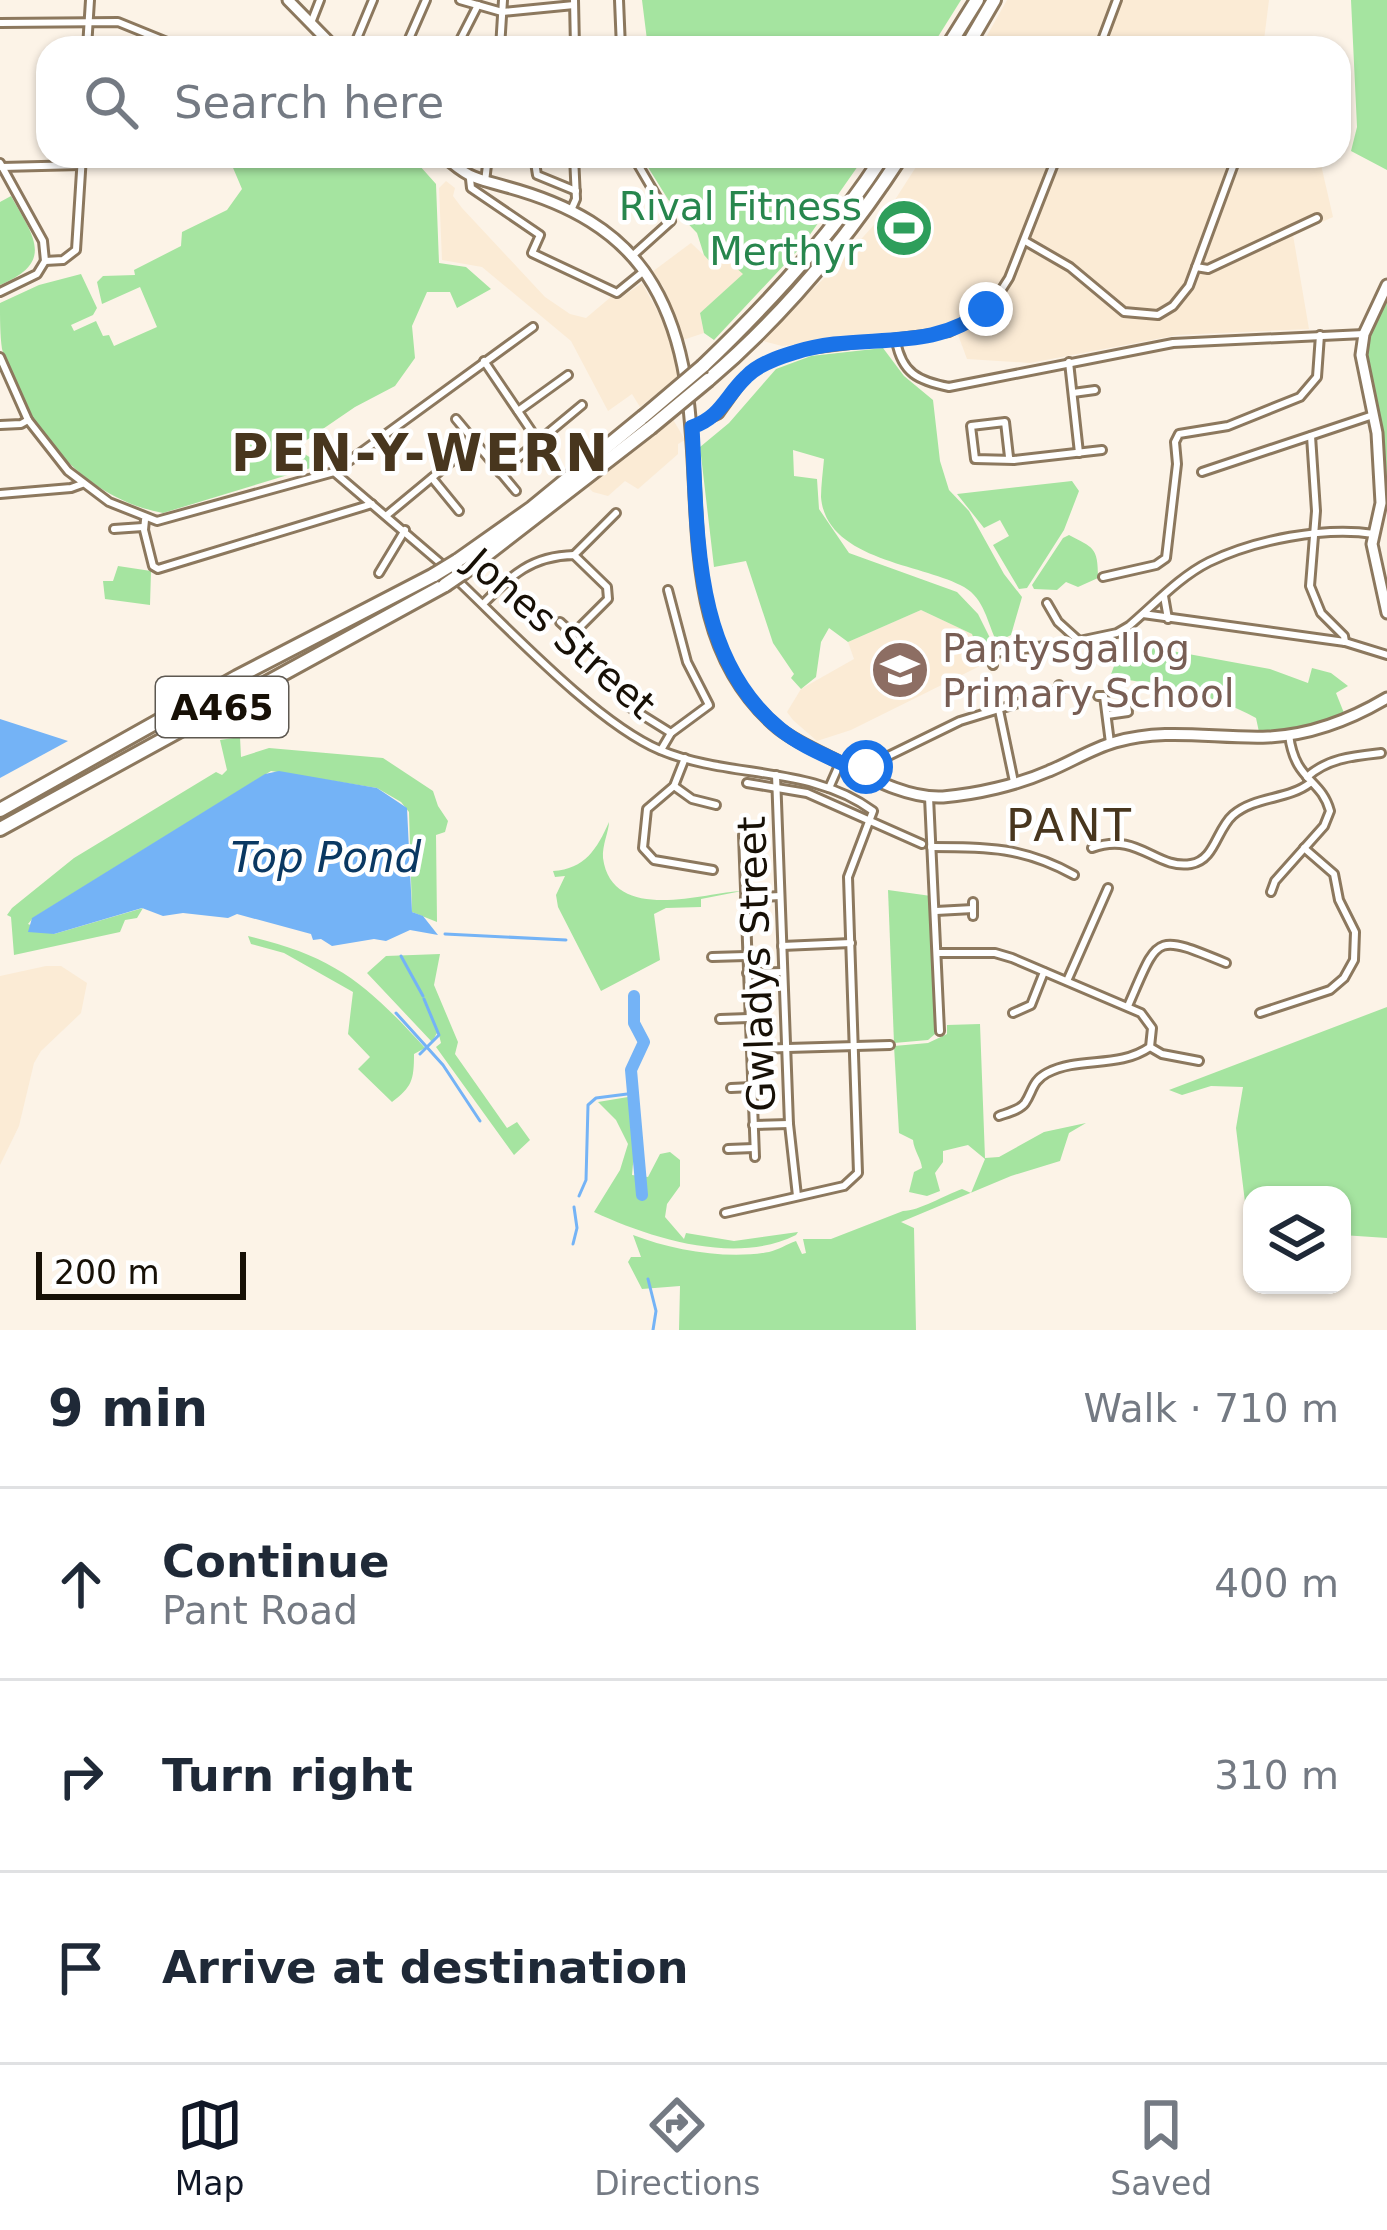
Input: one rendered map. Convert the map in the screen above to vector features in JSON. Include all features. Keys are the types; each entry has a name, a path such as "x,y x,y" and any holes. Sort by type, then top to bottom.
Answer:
{"highway":[{"path":"954,36 977,0"},
{"path":"973,36 994,0"},
{"name":"A465","path":"705,373 844,212 875,168"},
{"name":"A465","path":"0,829 461,567 785,307 893,168"},
{"name":"A465","path":"0,810 237,677 440,580"}],"street":[{"path":"88,36 90,0"},
{"path":"288,0 323,36"},
{"path":"311,23 320,0"},
{"path":"358,36 373,0"},
{"path":"410,36 427,0"},
{"path":"460,0 502,12 574,3 574,36"},
{"path":"501,36 503,0"},
{"path":"619,0 620,36"},
{"path":"1104,36 1117,0"},
{"path":"462,36 478,5"},
{"path":"0,23 123,23 154,36"},
{"path":"0,292 37,274 45,260 43,241 1,165 36,163"},
{"path":"45,260 63,260 76,250 81,168"},
{"path":"458,168 470,179 572,208 631,256 663,304 680,352 692,427 703,582 722,650 746,693 776,726 862,773 929,796 1015,782 1110,743 1158,733 1289,735 1340,722 1387,698"},
{"path":"485,182 487,168"},
{"path":"536,168 537,175 576,190"},
{"path":"572,208 575,168"},
{"path":"631,256 671,221 639,168"},
{"path":"692,427 719,414 747,375 768,362 801,350 949,332 975,318 1002,289 1052,168"},
{"path":"1024,241 1070,267 1115,307 1134,315 1158,314 1184,295 1233,168"},
{"path":"470,179 471,188 540,235 532,253 616,293 644,271"},
{"path":"1196,268 1208,269 1317,218"},
{"path":"1387,286 1364,334 1361,364 1373,416 1381,503 1373,557 1387,614"},
{"path":"114,530 170,519 334,472 532,327"},
{"path":"896,341 900,361 908,371 928,383 949,387 1173,343 1364,334"},
{"path":"1103,577 1156,565 1166,558 1178,434 1228,426 1300,397 1317,377 1320,335"},
{"path":"0,357 28,420 55,457 93,494 144,524 154,568 373,503"},
{"path":"484,361 553,464"},
{"path":"1069,362 1079,452"},
{"path":"518,411 568,375"},
{"path":"1073,393 1095,390"},
{"path":"500,472 582,405"},
{"path":"1202,472 1373,416"},
{"path":"456,419 515,491"},
{"path":"0,425 28,420"},
{"path":"1009,458 1005,422 971,426 975,459 1009,458 1102,450"},
{"path":"1311,436 1312,596 1345,642"},
{"path":"387,515 475,442"},
{"path":"1211,469 1215,478"},
{"name":"Jones Street","path":"334,472 405,530 560,677 661,750 829,788 870,808 872,820"},
{"path":"432,478 459,511"},
{"path":"0,494 82,484"},
{"path":"483,604 517,570 540,558 574,555 616,513"},
{"path":"379,573 405,530"},
{"path":"993,665 989,654 1117,633 1208,562 1314,535 1374,534"},
{"path":"560,622 573,634 608,599 608,587 574,555"},
{"path":"661,750 671,733 709,706 687,662 668,590"},
{"path":"1164,596 1168,619"},
{"path":"1047,603 1058,622 1079,641"},
{"path":"1143,614 1345,642 1387,655"},
{"path":"862,773 963,720 1061,689 1060,685"},
{"path":"1097,696 1104,696 1110,743"},
{"path":"623,703 671,733"},
{"path":"1107,715 1128,712 1127,705"},
{"path":"999,710 1015,782"},
{"path":"1270,892 1327,822 1330,811 1324,796 1295,764 1289,735"},
{"path":"1096,843 1122,842 1175,862 1193,863 1208,855 1222,826 1237,812 1308,780 1322,765 1378,754 1374,743"},
{"path":"685,758 674,786 647,809 643,848 654,860 713,870"},
{"path":"829,788 840,762"},
{"name":"Gwladys Street","path":"776,775 789,1124 797,1196"},
{"path":"747,783 807,793 922,844"},
{"path":"674,786 692,799 716,805"},
{"path":"929,796 940,1031"},
{"path":"725,1213 852,1182 858,1173 848,877 872,820"},
{"path":"728,1149 754,1152 742,835"},
{"path":"931,847 1013,849 1046,859 1074,875"},
{"path":"1260,1013 1336,986 1348,973 1356,951 1355,932 1339,900 1334,874 1304,848"},
{"path":"1067,981 1108,889"},
{"path":"745,898 780,896"},
{"path":"936,910 973,909"},
{"path":"1127,1007 1159,945 1174,942 1226,963"},
{"path":"782,946 851,943"},
{"path":"938,953 995,953 1148,1018 1153,1037 1150,1046 1125,1060 1045,1074 1029,1090 1025,1104 999,1116"},
{"path":"712,957 746,956"},
{"path":"748,974 783,972"},
{"path":"1013,1013 1031,1005 1044,972"},
{"path":"720,1019 749,1018"},
{"path":"751,1048 890,1045"},
{"path":"1150,1046 1162,1054 1198,1061"},
{"path":"731,1088 752,1087"},
{"path":"753,1125 789,1124"},
{"path":"733,1200 736,1211"}],"shaded area":[{"path":"1007,0 1269,0 1264,36 987,36"},
{"path":"915,168 1322,168 1333,217 1293,235 1309,329 1178,335 1030,363 967,359 954,324 928,332 782,346 759,340 836,267 891,206"},
{"path":"446,181 455,188 453,196 462,208 545,297 570,314 586,318 612,296 619,299 642,283 664,323 679,376 640,407 632,394 608,411 571,341 482,267 442,260 439,188"},
{"path":"691,243 713,264 723,256 744,274 700,313 704,333 683,340 663,286 652,272"},
{"path":"671,416 685,440 678,444 678,454 638,489 625,481 608,496 586,485"},
{"name":"Pantysgallog Primary School","path":"921,610 972,634 984,664 851,730 817,741 793,720 787,712 801,689 854,659 848,642"},
{"path":"61,966 87,983 81,1013 34,1063 19,1126 0,1165 0,976"}],"green space":[{"path":"642,0 961,0 938,36 646,36"},
{"path":"1351,0 1387,0 1387,170 1351,151 1357,127"},
{"path":"233,168 422,168 436,184 439,263 466,267 491,289 457,308 450,292 427,292 412,326 415,358 395,386 295,448 319,463 314,467 163,513 134,505 83,475 42,431 25,405 2,349 0,303 39,285 81,274 97,308 93,315 71,325 74,331 96,321 114,346 157,327 140,287 102,304 97,282 103,276 135,275 134,270 181,246 182,232 227,210 242,189"},
{"path":"648,168 857,168 802,246 714,340 704,333 700,313 743,274 723,256 713,265 697,233 674,209"},
{"path":"11,196 32,236 34,258 0,285 0,202"},
{"path":"1387,295 1387,500 1383,433 1368,351"},
{"path":"883,348 904,376 933,400 940,461 949,490 969,511 1022,597 1011,635 997,642 981,605 964,587 879,557 840,535 827,518 821,497 824,459 793,450 794,476 817,479 819,509 849,553 957,592 978,614 992,642 976,645 972,634 921,610 848,642 829,628 821,642 816,677 801,689 773,643 746,561 714,567 700,447 729,423 776,369 811,356"},
{"path":"1072,481 1079,491 1064,530 1027,588 1019,589 993,545 1009,536 1000,520 984,528 957,494"},
{"path":"1069,535 1092,549 1098,578 1078,587 1066,582 1057,590 1034,589 1032,585"},
{"path":"118,566 151,571 150,605 105,599 103,581 113,581"},
{"path":"1123,642 1270,669 1308,683 1312,668 1331,673 1348,686 1336,693 1344,713 1307,726 1259,732 1256,718 1222,702 1110,677"},
{"path":"240,737 241,757 269,748 383,758 433,791 448,821 445,832 436,835 437,922 412,912 409,812 401,802 377,788 271,771 28,924 54,934 143,908 137,918 125,920 120,932 14,955 7,915 12,908 74,858 216,772 222,775 227,770 220,740"},
{"path":"609,822 603,858 610,879 623,892 662,900 742,891 701,899 701,907 666,908 654,914 660,960 601,991 558,907 556,895 565,876 555,877 553,871 574,866 588,856"},
{"path":"888,890 931,896 936,1023 935,1034 928,1040 894,1043"},
{"path":"248,936 327,963 385,1006 425,1048 414,1054 412,1077 404,1092 392,1102 358,1069 370,1057 348,1034 353,992 284,953 251,944"},
{"path":"440,954 434,985 458,1042 455,1054 507,1128 517,1122 530,1140 514,1155 436,1047 441,1043 438,1031 432,1042 367,973 386,956"},
{"path":"1387,1007 1387,1238 1351,1236 1351,1186 1243,1186 1236,1128 1243,1087 1211,1086 1182,1095 1169,1090"},
{"path":"980,1024 985,1158 999,1157 1044,1132 1086,1123 1069,1133 1060,1161 971,1193 985,1159 968,1145 943,1151 943,1162 935,1173 940,1191 927,1196 909,1192 914,1172 922,1168 913,1140 899,1133 894,1046 928,1043 947,1034 947,1025"},
{"path":"628,1097 635,1142 632,1175 648,1177 660,1154 670,1152 680,1160 680,1186 667,1204 665,1217 684,1239 686,1233 734,1241 798,1232 796,1235 747,1248 694,1245 594,1212 620,1170 628,1144 616,1120 598,1102"},
{"path":"962,1189 971,1193 901,1222 914,1228 916,1330 679,1330 680,1286 642,1289 628,1262 641,1257 633,1235 682,1249 736,1255 769,1252 796,1241 802,1254 806,1253 803,1239 831,1239"}],"water":[{"path":"0,719 68,741 0,778"},
{"name":"Top Pond","path":"279,771 377,788 407,808 412,912 423,916 438,935 410,930 386,941 332,946 313,940 311,934 237,914 228,918 183,913 163,916 142,908 54,934 28,932 32,918 265,774"}],"waterway":[{"path":"445,934 566,940"},
{"path":"401,956 423,996"},
{"path":"634,996 634,1023 644,1042 631,1070 642,1195"},
{"path":"420,1054 439,1035 424,999"},
{"path":"396,1013 443,1065 480,1121"},
{"path":"579,1196 586,1180 588,1105 596,1098 635,1093"},
{"path":"573,1244 574,1207"},
{"path":"648,1279 656,1311 653,1330"}],"place":[{"name":"Rival Fitness Merthyr","path":"904,228"},
{"name":"Pantysgallog Primary School","path":"900,670"}],"district":[{"name":"PEN-Y-WERN","path":"421,453"},
{"name":"PANT","path":"1070,825"}],"route":[{"path":"866,767 862,773 780,729 756,706 731,668 709,616 703,582 692,427 719,414 747,375 768,362 801,350 949,332 986,309"}]}
